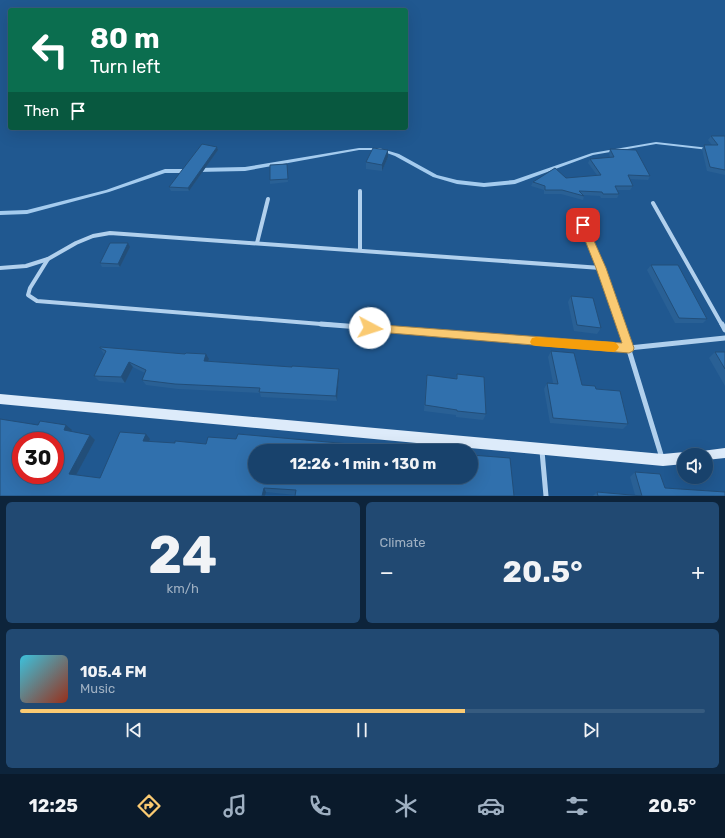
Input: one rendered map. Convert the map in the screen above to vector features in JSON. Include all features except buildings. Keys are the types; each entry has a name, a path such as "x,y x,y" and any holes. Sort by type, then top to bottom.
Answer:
{"street":[{"path":"360,191 360,250"},
{"path":"257,243 268,199"},
{"path":"653,203 725,330"},
{"path":"577,211 601,268 629,348 663,460"},
{"path":"0,268 26,266 48,259 76,242 93,236 110,233 601,268"},
{"path":"48,259 30,288 28,294 31,298 37,301 629,348 725,338"},
{"path":"0,400 663,460 677,459"},
{"path":"542,449 546,496"},
{"path":"713,455 725,453"}],"waterway":[{"path":"197,170 245,169 359,149 379,149 397,155 435,176 457,182 484,185 515,182 592,154 656,143 709,149"},
{"path":"0,213 27,212 107,191 165,171 188,171"}],"slow traffic":[{"path":"536,342 614,347"}],"route":[{"path":"370,328 629,348 601,268 583,225"}]}
